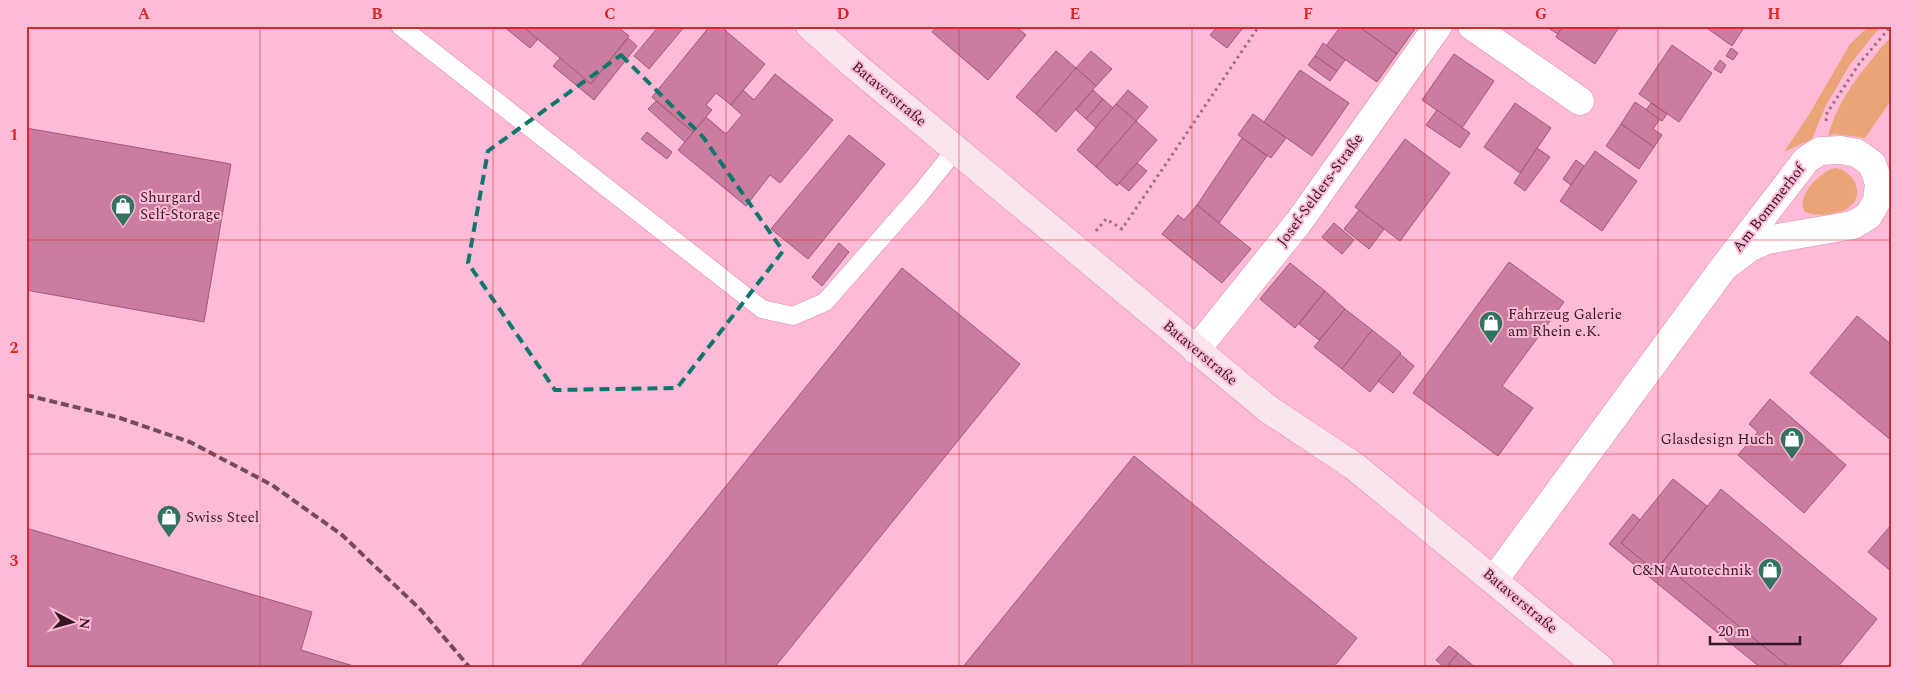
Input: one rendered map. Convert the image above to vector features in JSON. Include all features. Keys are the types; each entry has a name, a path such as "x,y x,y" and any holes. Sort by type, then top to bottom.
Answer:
{"street":[{"name":"Bataverstraße","path":"810,26 854,65 1268,409 1354,466 1600,668"},
{"name":"Josef-Selders-Straße","path":"1196,350 1298,223 1438,26"},
{"path":"1472,26 1580,101"},
{"name":"Am Bommerhof","path":"1494,580 1724,267 1806,160 1820,151 1841,150 1857,153 1872,164 1879,183 1877,201 1868,216 1853,225 1767,240 1749,248 1724,267"}],"lane":[{"path":"400,26 762,308 793,316 825,302 920,194 956,149"}],"path":[{"path":"1079,253 1106,219 1122,229 1259,26"},
{"path":"1820,151 1828,113 1859,64 1890,26"}],"highlighted area":[{"path":"621,55 703,137 783,251 677,388 555,390 468,263 488,151"}],"shaded area":[{"path":"1869,26 1881,26 1851,63 1826,105 1812,139 1784,152 1810,113 1850,44"},
{"path":"1892,35 1892,99 1865,138 1835,134 1828,136 1839,108 1854,82"},
{"path":"1835,168 1848,173 1856,184 1857,197 1854,203 1844,210 1829,214 1805,212 1803,199 1806,192 1816,179"}],"building":[{"path":"503,26 522,26 538,39 530,48"},
{"path":"522,26 617,26 629,36 591,84"},
{"path":"659,26 685,26 649,69 634,56"},
{"path":"710,26 720,26 765,64 731,105 716,93 706,105 712,110 693,132 652,97"},
{"path":"937,26 1015,26 1026,35 988,80 932,32"},
{"path":"1218,26 1238,26 1242,29 1227,48 1210,35"},
{"path":"1341,26 1358,26 1397,54 1377,82 1326,46"},
{"path":"1358,26 1417,26 1397,54"},
{"path":"1549,26 1563,26 1558,34 1548,28"},
{"path":"1563,26 1620,26 1595,64 1556,37"},
{"path":"1704,26 1745,26 1732,46"},
{"path":"628,38 637,46 594,100 553,66 560,58 591,84"},
{"path":"1323,43 1345,60 1337,71 1315,56"},
{"path":"1672,45 1712,73 1679,122 1639,94"},
{"path":"1731,48 1738,53 1733,60 1726,56"},
{"path":"1056,51 1076,68 1036,114 1016,97"},
{"path":"1091,51 1112,69 1096,86 1076,68"},
{"path":"1454,54 1494,81 1462,128 1422,100"},
{"path":"1315,56 1337,71 1330,81 1308,65"},
{"path":"1720,60 1726,65 1721,73 1714,69"},
{"path":"1076,68 1096,86 1056,132 1036,114"},
{"path":"1300,70 1349,103 1312,156 1264,122"},
{"path":"775,74 833,120 780,183 770,175 746,206 678,150 706,117 726,134 742,115 731,105 743,90 754,100"},
{"path":"1093,90 1103,99 1086,119 1076,110"},
{"path":"1128,90 1148,107 1136,121 1116,104"},
{"path":"1103,99 1113,108 1096,128 1086,119"},
{"path":"656,101 693,132 685,142 648,109"},
{"path":"1635,102 1660,119 1653,129 1662,135 1654,147 1621,124"},
{"path":"1515,103 1551,128 1520,173 1484,147"},
{"path":"1651,103 1667,114 1662,121 1646,110"},
{"path":"1116,104 1136,121 1096,167 1077,150"},
{"path":"1437,110 1470,133 1460,148 1426,125"},
{"path":"1253,114 1286,138 1271,158 1238,135"},
{"path":"1136,121 1157,140 1117,186 1096,167"},
{"path":"1621,124 1654,147 1639,169 1606,146"},
{"name":"Shurgard Self-Storage","path":"26,128 231,164 204,322 26,290"},
{"path":"647,132 672,152 667,159 641,139"},
{"path":"849,135 885,164 808,259 771,229"},
{"path":"1242,138 1267,156 1219,223 1197,205"},
{"path":"1405,139 1450,173 1400,241 1355,207"},
{"path":"1537,148 1550,157 1525,191 1514,183"},
{"path":"1595,151 1637,181 1602,231 1560,201"},
{"path":"1576,160 1584,166 1571,185 1563,179"},
{"path":"1137,163 1147,171 1129,191 1119,183"},
{"path":"1197,205 1251,249 1222,283 1162,234 1178,215 1184,220"},
{"path":"1359,210 1384,229 1369,249 1344,229"},
{"path":"1334,223 1354,240 1342,254 1322,237"},
{"path":"839,243 849,252 822,286 812,277"},
{"name":"Fahrzeug Galerie am Rhein e.K.","path":"1509,262 1564,302 1502,386 1533,408 1498,456 1413,393"},
{"path":"1290,263 1325,291 1295,328 1260,299"},
{"path":"902,268 1020,364 774,668 579,668"},
{"path":"1325,291 1345,309 1319,340 1299,324"},
{"path":"1345,309 1372,330 1342,369 1314,347"},
{"path":"1857,316 1892,345 1892,441 1810,373"},
{"path":"1372,330 1401,353 1370,392 1342,369"},
{"path":"1400,354 1414,366 1393,393 1378,381"},
{"name":"Glasdesign Huch","path":"1770,399 1846,465 1804,513 1738,455 1758,432 1749,424"},
{"path":"1134,456 1357,638 1333,668 962,668"},
{"path":"1673,479 1707,506 1655,571 1621,543"},
{"name":"C&N Autotechnik","path":"1721,489 1877,619 1837,668 1790,668 1662,563"},
{"path":"1633,514 1640,520 1621,543 1655,571 1662,563 1790,668 1761,668 1609,544"},
{"path":"1892,524 1892,572 1868,552"},
{"path":"26,528 312,612 301,650 360,668 26,668"},
{"path":"1449,646 1458,653 1445,668 1436,660"},
{"path":"1458,653 1476,668 1446,668"}],"railway":[{"path":"26,395 120,418 190,442 272,485 342,535 421,610 470,668"}],"place":[{"name":"Shurgard Self-Storage","path":"123,227"},
{"name":"Fahrzeug Galerie am Rhein e.K.","path":"1491,344"},
{"name":"Glasdesign Huch","path":"1792,460"},
{"name":"Swiss Steel","path":"169,538"},
{"name":"C&N Autotechnik","path":"1770,591"}]}
